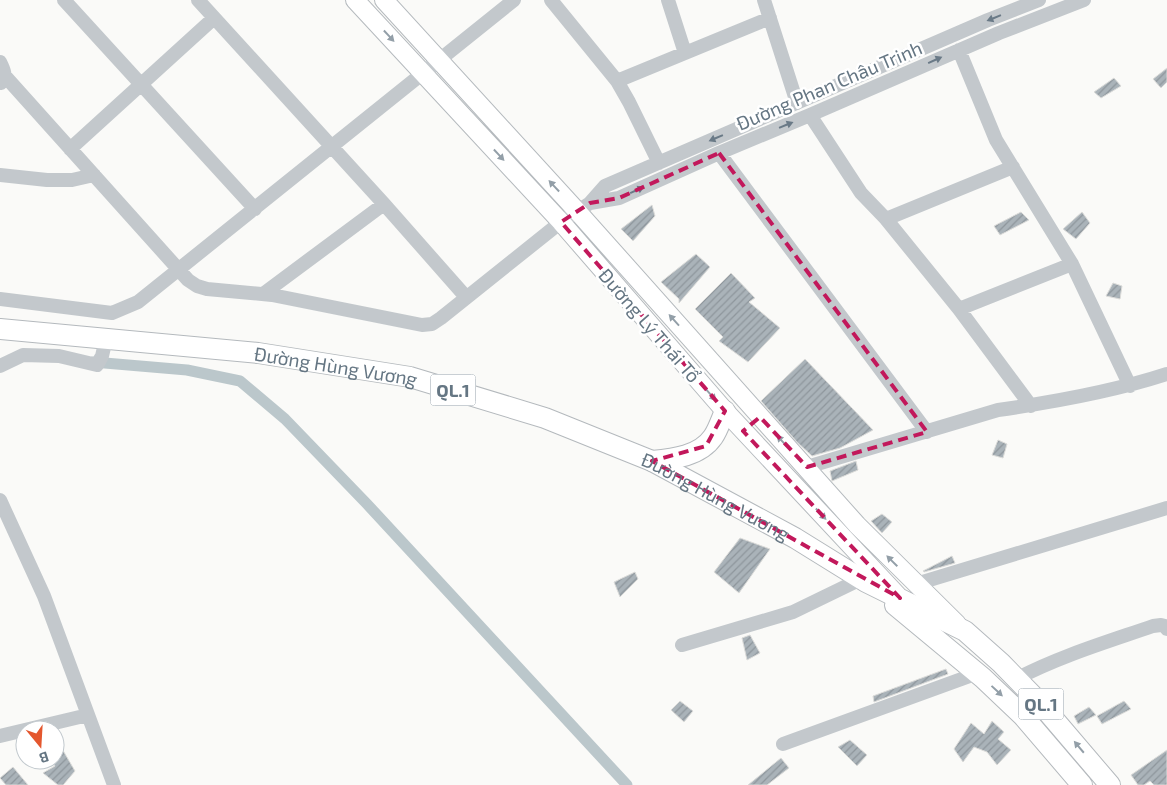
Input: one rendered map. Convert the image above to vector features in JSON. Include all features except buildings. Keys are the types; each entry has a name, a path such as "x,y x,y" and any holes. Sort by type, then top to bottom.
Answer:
{"highway":[{"name":"Đường Hùng Vương","path":"0,329 104,348 258,353 410,377 544,418 652,461 794,538 863,580 965,631 1016,679 1069,735 1110,785"},
{"path":"652,461 672,459 706,446 714,435 725,411"},
{"name":"Đường Hùng Vương","path":"863,580 978,673 1023,716 1082,785"}],"main road":[{"name":"Đường Lý Thái Tổ","path":"355,0 561,222 743,431 947,648"},
{"name":"Đường Lý Thái Tổ","path":"384,0 438,60 584,207 760,417 807,467 856,525 965,631"},
{"path":"743,431 760,417"}],"street":[{"path":"64,0 255,209"},
{"path":"198,0 466,297"},
{"path":"0,299 112,313 138,302 514,0"},
{"path":"551,0 617,81 630,102 658,162"},
{"path":"668,0 685,53"},
{"path":"764,0 797,103"},
{"name":"Đường Phan Châu Trinh","path":"2,80 70,148 179,270 193,283 207,289 263,294 422,325 432,324 436,321 561,222 584,207 605,186 988,20 1039,0"},
{"name":"Đường Phan Châu Trinh","path":"584,207 619,198 719,153 810,116 1061,4 1084,0"},
{"path":"70,148 214,18"},
{"path":"617,81 770,18"},
{"path":"959,50 996,140 1072,264 1130,386"},
{"path":"0,62 2,80"},
{"path":"873,70 880,84"},
{"path":"810,116 861,193 886,219 959,309 1031,406"},
{"path":"719,153 927,432"},
{"path":"886,219 1013,167"},
{"path":"0,175 47,180 72,180 94,175"},
{"path":"263,294 384,204"},
{"path":"959,309 1072,264"},
{"path":"0,366 23,355 65,357 96,366 99,364 104,348"},
{"path":"807,467 998,410 1031,406 1130,386 1167,374"},
{"path":"0,500 44,596 114,785"},
{"path":"916,584 1167,508"},
{"path":"682,645 793,612 863,580"},
{"path":"1016,679 1092,647 1153,626 1165,626 1167,629"},
{"path":"783,744 978,673"},
{"path":"0,736 88,715"}],"highlighted area":[{"path":"719,153 927,432 807,467 760,417 743,431 900,598 652,461 706,446 725,411 561,222 590,203 619,198"}],"waterway":[{"path":"93,362 187,370 240,381 285,419 367,504 627,785"}]}
